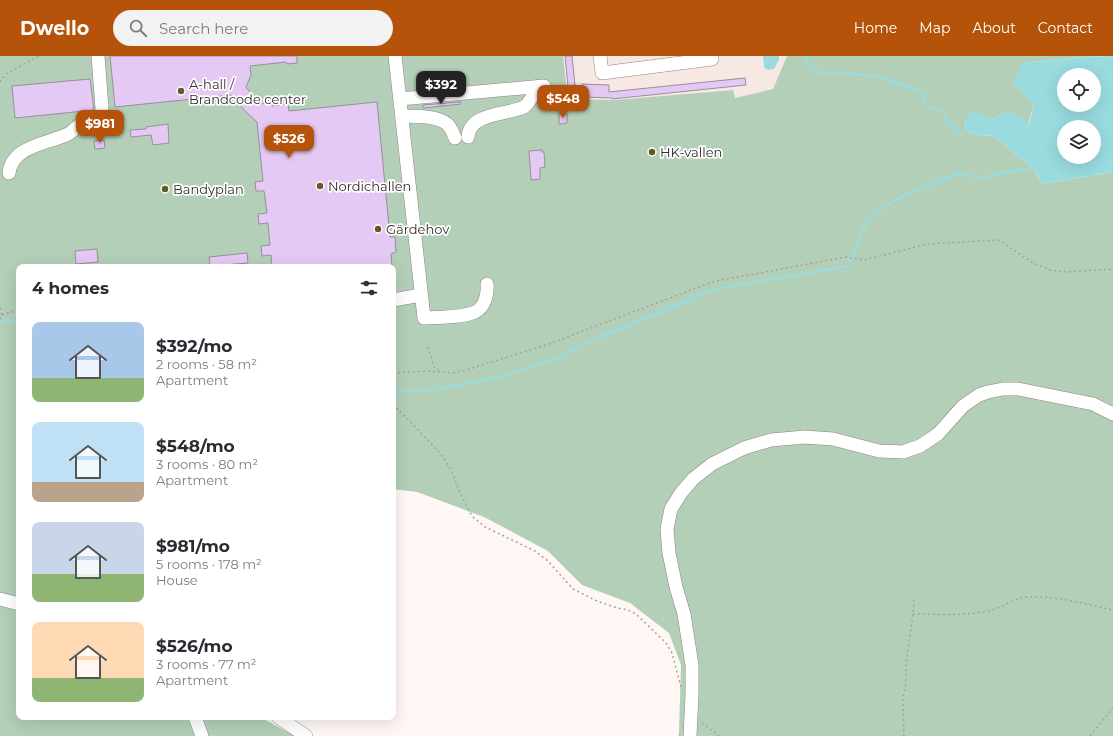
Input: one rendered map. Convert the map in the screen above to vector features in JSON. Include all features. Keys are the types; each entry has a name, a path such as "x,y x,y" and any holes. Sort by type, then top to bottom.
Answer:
{"street":[{"path":"9,173 10,166 23,152 32,147 66,135 82,124 96,120 101,116 102,108 98,56"},
{"path":"395,56 424,318 462,315 475,312 482,306 486,298 487,284"},
{"path":"600,56 602,73 712,59 712,56"},
{"path":"400,99 539,86 529,103 524,107 478,120 471,126 468,132 461,137 449,124 444,122 419,117 402,116"},
{"path":"396,299 421,295"},
{"path":"690,736 692,665 684,614 676,587 669,553 667,529 671,510 681,493 693,479 712,464 744,448 772,440 805,437 833,439 878,451 903,452 920,446 938,434 963,406 978,395 1003,389 1018,389 1092,404 1113,414"},
{"path":"0,599 16,603"},
{"path":"196,720 202,736"},
{"path":"282,720 306,736"}],"path":[{"path":"0,82 6,74 39,56"},
{"path":"396,373 427,371 444,373 463,371 510,357 704,285 743,276 846,257 864,260 927,244 989,240 1002,242 1031,262 1050,270 1064,272 1113,269"},
{"path":"0,308 2,315 0,321"},
{"path":"2,315 16,311"},
{"path":"428,348 434,367 444,373"},
{"path":"396,407 441,454 451,470 472,516 485,527 536,551 548,561 573,588 597,601 628,610 636,614 666,642 672,653 682,693"},
{"path":"913,614 970,613 995,609 1011,600 1028,597 1077,602 1113,610"},
{"path":"904,736 903,698 906,682 906,663 914,598"},
{"path":"1090,736 1113,708"},
{"path":"691,716 719,736"}],"shaded area":[{"path":"563,56 787,56 773,89 735,98 733,90 614,100 568,99"}],"green space":[{"path":"0,56 563,56 568,99 614,100 733,90 735,98 773,89 787,56 1113,56 1079,57 1022,63 1034,104 1028,125 1009,111 991,119 965,122 966,131 976,135 993,136 1033,168 1042,184 1113,172 1113,736 678,736 681,665 669,633 630,603 582,585 548,551 484,517 417,492 396,489 396,264 16,264 16,720 266,720 295,736 0,736"}],"water":[{"path":"763,56 779,56 779,60 774,69 768,70 764,67"},
{"path":"1113,56 1113,172 1042,184 1033,168 993,136 976,135 966,131 965,122 969,114 975,112 991,119 1009,111 1029,124 1034,104 1013,84 1022,63 1079,57"}],"building":[{"name":"Nordichallen","path":"110,56 297,56 297,63 287,64 286,62 250,66 251,75 246,87 259,104 272,103 272,106 288,104 289,111 377,102 390,237 395,237 396,252 391,254 392,264 272,264 271,255 262,256 261,246 270,245 268,223 259,224 258,214 267,213 264,191 256,191 255,182 263,181 257,122 245,111 232,95 115,107"},
{"path":"565,56 572,56 575,85 568,86"},
{"path":"745,78 746,85 612,99 582,97 582,84 609,85 609,92"},
{"path":"90,79 94,110 15,118 12,86"},
{"path":"460,102 461,104 423,108 423,105"},
{"path":"559,114 567,114 567,123 559,124"},
{"path":"168,124 169,143 153,145 151,135 131,137 130,130 146,129 146,127"},
{"path":"104,140 105,148 95,149 94,141"},
{"path":"542,150 542,152 544,152 545,167 540,168 540,179 531,180 529,151"},
{"path":"97,249 98,262 76,264 75,251"},
{"path":"247,253 248,263 210,264 209,257"}],"waterway":[{"path":"805,56 809,68 816,72 845,73 885,78 924,93 924,101 929,107 942,112 946,120 958,130 963,133 966,131"},
{"path":"396,392 433,390 499,377 559,357 596,339 715,289 848,266 866,224 874,215 897,199 963,172 966,175 982,178 995,174 1033,168"},
{"path":"0,320 16,321"}],"place":[{"name":"A-hall / Brandcode center","path":"181,91"},
{"name":"HK-vallen","path":"652,152"},
{"name":"Nordichallen","path":"320,186"},
{"name":"Bandyplan","path":"165,189"},
{"name":"Gärdehov","path":"378,229"}]}
